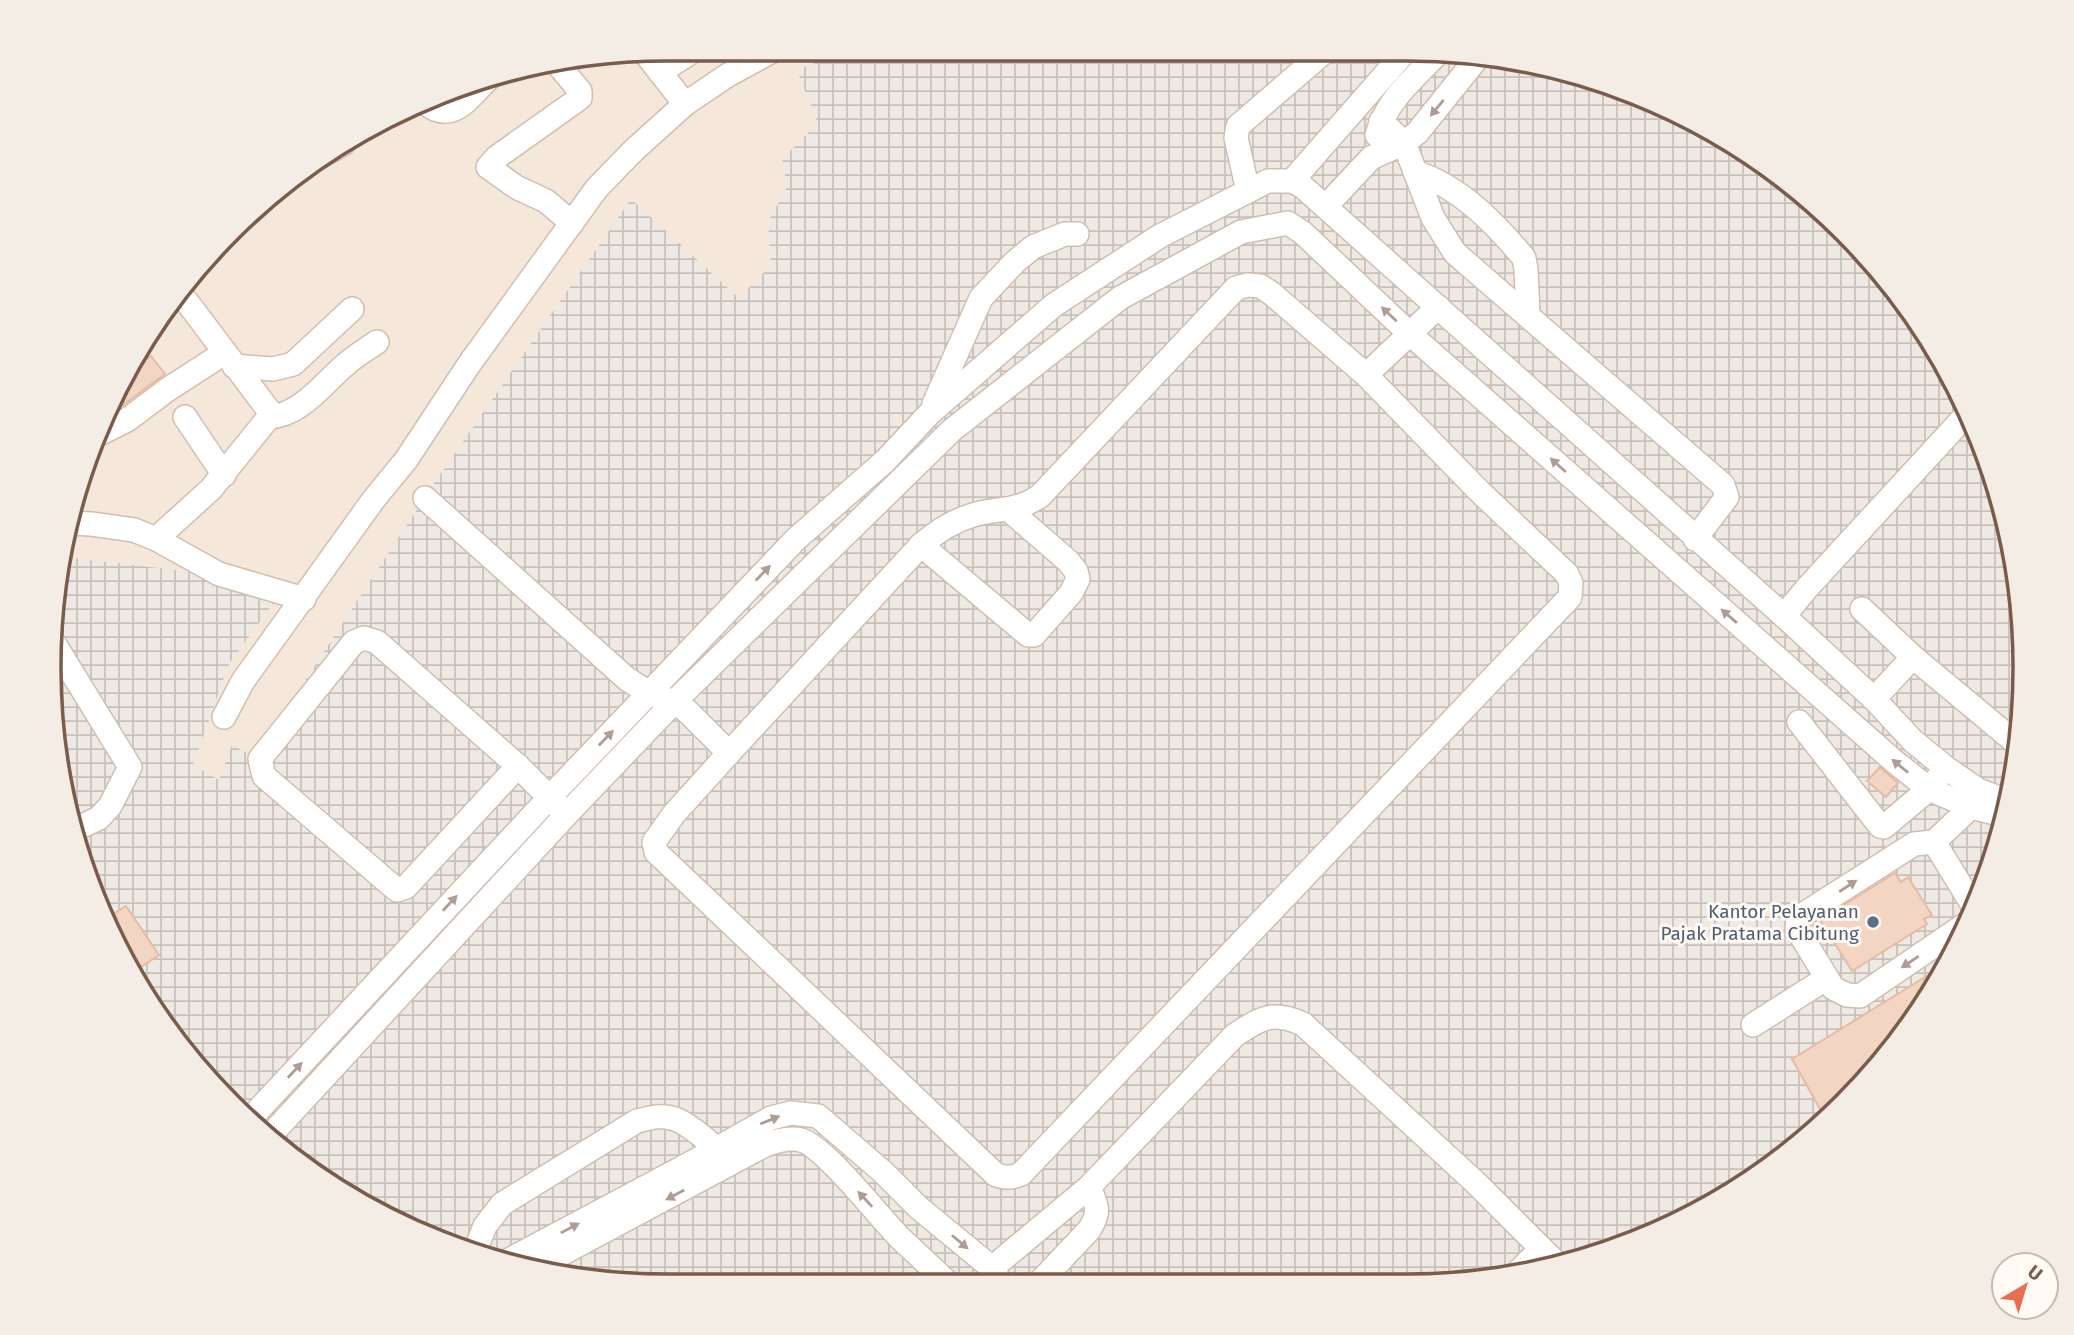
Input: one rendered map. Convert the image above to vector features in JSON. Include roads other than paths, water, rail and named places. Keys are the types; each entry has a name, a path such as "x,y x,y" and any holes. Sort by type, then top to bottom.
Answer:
{"street":[{"path":"660,72 677,61"},
{"path":"224,717 243,681 367,508 406,460 470,363 597,188 685,104 754,61"},
{"path":"1248,191 1237,146 1238,126 1314,61"},
{"path":"1292,181 1398,61"},
{"path":"652,62 685,104"},
{"path":"1371,159 1381,121 1390,104 1429,62"},
{"path":"1326,206 1371,159 1404,143 1417,133 1470,65"},
{"path":"563,71 580,92 580,98 488,166 516,187 546,201 572,223"},
{"path":"432,108 446,113 454,110 472,93"},
{"path":"1381,121 1404,143 1433,218 1455,253 1723,485 1727,497 1695,539"},
{"path":"1415,172 1434,178 1460,194 1524,258 1528,316"},
{"path":"256,1112 548,798 796,539 885,461 930,413 1054,305 1160,236 1268,181 1292,181 1326,206 1784,616 1874,699 1913,741 1946,768 1974,798 1995,810"},
{"path":"276,1130 674,702 952,430 1120,298 1241,232 1267,226 1288,223 1303,233 1410,334 1693,585 1929,789 1998,800"},
{"path":"930,413 981,298 1033,247 1065,234 1077,234"},
{"path":"1260,286 1366,375 1479,491 1567,573 1570,583 1570,597 1021,1174 1009,1178 996,1175 654,849 656,838 674,814 921,545 934,534 961,519 1009,509 1021,508 1040,496 1236,288 1260,286"},
{"path":"185,300 229,360 269,408 269,417"},
{"path":"1366,375 1438,307"},
{"path":"110,428 127,420 167,390 229,360 273,369 293,364 352,309"},
{"path":"156,539 224,475 269,417 283,415 300,404 347,363 377,342"},
{"path":"930,413 952,430"},
{"path":"186,417 224,475"},
{"path":"1784,616 1960,421"},
{"path":"425,498 627,679 687,711 729,753"},
{"path":"921,545 1028,635 1034,635 1071,593 1078,579 1076,571 1068,561 1009,509"},
{"path":"80,518 134,530 156,539 219,574 304,599"},
{"path":"1693,585 1717,558"},
{"path":"1862,609 1913,657 2009,737"},
{"path":"518,766 406,887 397,890 264,776 260,759 354,642 364,638 377,642 518,766 567,814"},
{"path":"62,656 130,767 110,806 99,818 83,826"},
{"path":"1874,699 1913,657"},
{"path":"1799,722 1880,826 1884,827 1929,789 1946,768"},
{"path":"1951,934 1860,996 1847,995 1833,988 1797,929 1798,921 1804,914 1914,844 1934,842 1974,798"},
{"path":"1934,842 1968,897"},
{"path":"423,933 444,948"},
{"path":"1753,1025 1827,978"},
{"path":"998,1274 1089,1186 1235,1035 1259,1020 1274,1016 1289,1017 1303,1024 1445,1155 1548,1256"},
{"path":"547,1261 724,1157 771,1118 791,1113 817,1116 883,1172 994,1274"},
{"path":"478,1243 485,1226 502,1204 637,1121 657,1116 676,1119 724,1157"},
{"path":"519,1255 724,1157 774,1142 803,1141 829,1161 899,1237 938,1274"},
{"path":"1047,1274 1095,1220 1098,1208 1089,1186"},
{"path":"899,1237 919,1208"},
{"path":"1530,1261 1541,1250"}],"place":[{"name":"Kantor Pelayanan Pajak Pratama Cibitung","path":"1873,922"}]}
